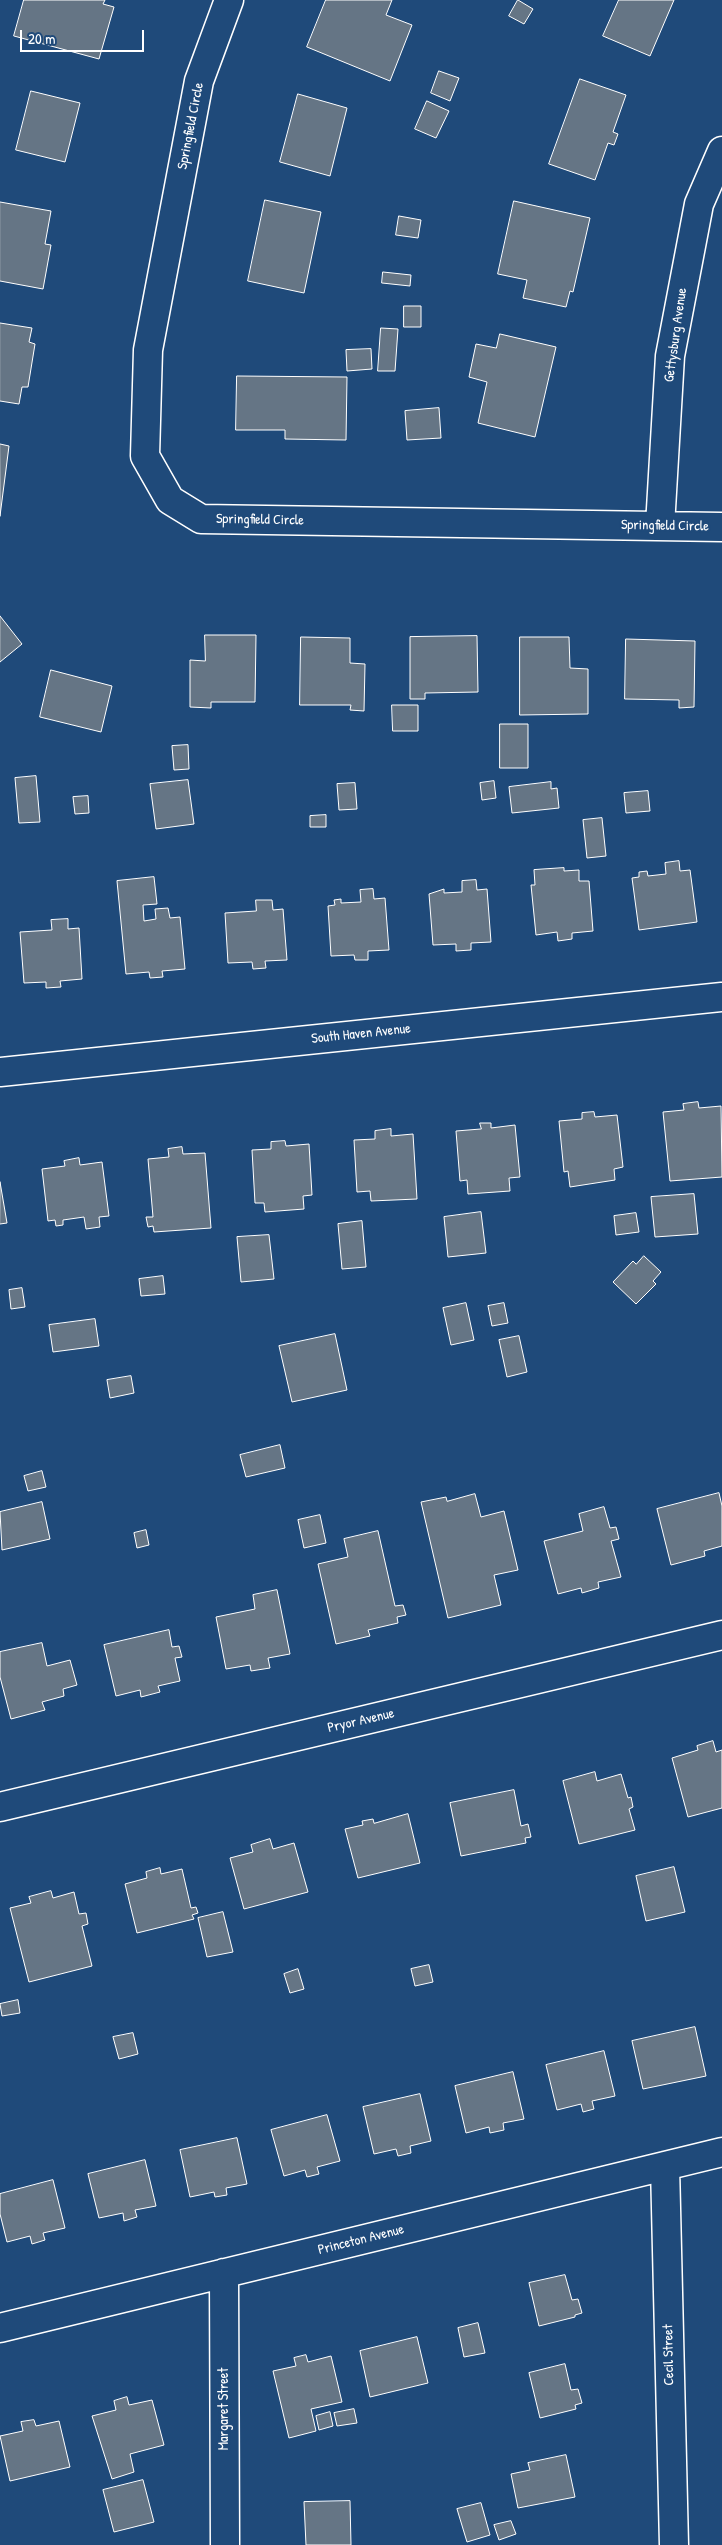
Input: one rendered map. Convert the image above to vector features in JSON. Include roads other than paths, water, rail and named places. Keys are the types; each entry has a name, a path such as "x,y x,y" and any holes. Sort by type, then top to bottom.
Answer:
{"street":[{"name":"Springfield Circle","path":"229,0 199,81 148,350 145,456 170,500 201,519 722,527"},
{"name":"Gettysburg Avenue","path":"660,526 670,356 699,204 722,151"},
{"name":"South Haven Avenue","path":"0,1072 722,997"},
{"name":"Pryor Avenue","path":"0,1807 722,1635"},
{"name":"Princeton Avenue","path":"0,2328 722,2152"},
{"name":"Cecil Street","path":"665,2166 674,2545"},
{"name":"Margaret Street","path":"224,2274 225,2545"}]}
